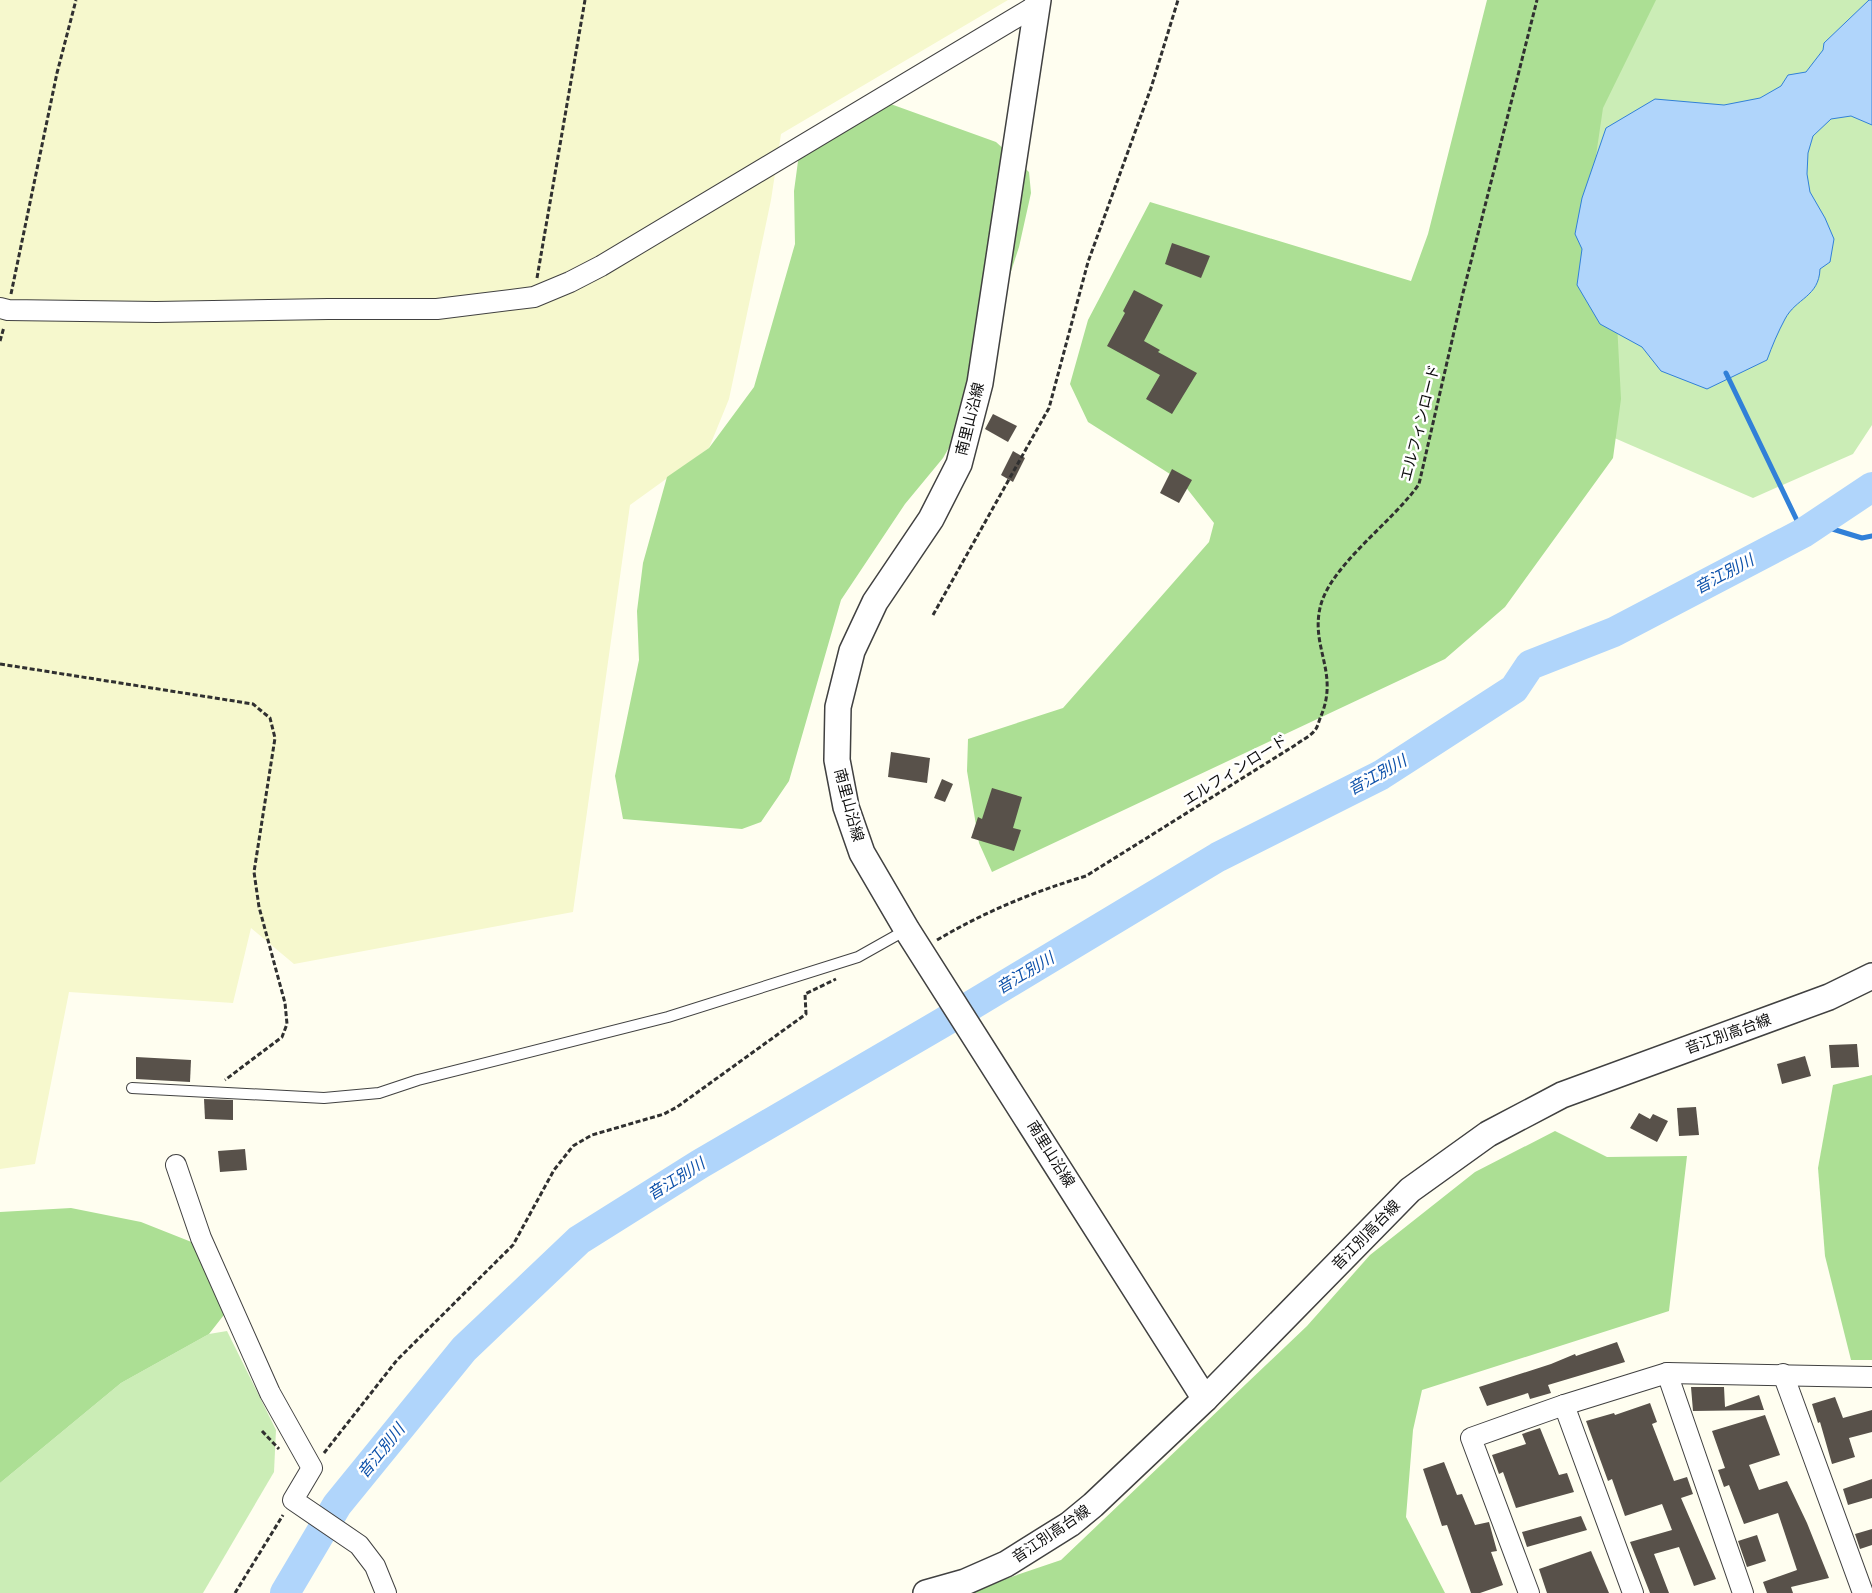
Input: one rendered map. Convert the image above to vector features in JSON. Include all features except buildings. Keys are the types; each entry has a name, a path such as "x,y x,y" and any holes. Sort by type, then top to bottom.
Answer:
{"street":[{"path":"4,309 156,312 328,309 437,310 534,297 570,282 601,266 1038,3"},
{"name":"南里山沿線","path":"1038,3 980,383 959,464 932,519 875,602 852,651 838,707 837,760 846,807 862,853 936,975 1206,1399"},
{"name":"音江別高台線","path":"926,1593 964,1582 1006,1564 1070,1524 1093,1505 1206,1399 1410,1190 1488,1134 1562,1094 1829,997 1872,976"},
{"path":"176,1165 201,1238 270,1393 312,1468 293,1500 359,1545 375,1566 386,1593"},
{"path":"1667,1373 1743,1593"},
{"path":"1529,1593 1470,1438 1564,1405 1667,1373 1872,1377"},
{"path":"1783,1374 1863,1593"},
{"path":"1564,1405 1633,1593"}],"lane":[{"path":"132,1088 324,1098 380,1093 418,1080 668,1017 914,940"}],"path":[{"path":"4,309 57,73 76,0"},
{"path":"534,297 585,0"},
{"path":"933,615 1049,408 1088,262 1151,88 1178,0"},
{"name":"エルフィンロード","path":"914,940 964,924 1006,904 1055,885 1086,876 1297,744 1315,730 1326,705 1328,684 1326,666 1317,631 1320,608 1326,591 1339,571 1408,501 1419,484 1462,297 1537,0"},
{"path":"0,664 253,704 270,718 275,738 254,872 259,907 285,1004 287,1024 282,1037 222,1082 228,1093"},
{"path":"312,1468 397,1360 513,1245 554,1170 572,1146 592,1135 664,1114 677,1107 806,1014 806,994 839,978"},
{"path":"262,1430 281,1452"},
{"path":"235,1593 293,1500"}],"green space":[{"path":"0,0 1008,0 781,134 771,200 729,399 709,448 630,505 573,912 294,964 251,928 233,1003 69,992 35,1164 0,1169"},
{"path":"1487,0 1656,0 1603,108 1592,183 1616,304 1621,399 1613,458 1505,607 1445,659 992,872 979,843 967,771 968,739 1063,708 1209,542 1214,523 1181,481 1088,422 1070,384 1088,320 1150,202 1411,281 1428,234"},
{"path":"1557,0 1872,0 1872,425 1853,454 1753,498 1582,424"},
{"path":"885,102 996,142 1029,172 1031,193 1019,247 959,430 943,458 905,504 841,600 789,781 761,822 742,829 623,819 615,776 639,660 637,611 643,563 667,477 709,448 754,387 795,244 794,191 801,139"},
{"path":"1872,1075 1872,1360 1851,1360 1825,1256 1818,1168 1833,1085"},
{"path":"1555,1131 1607,1157 1687,1156 1669,1311 1422,1390 1413,1430 1406,1517 1445,1593 964,1593 1061,1560 1307,1326 1370,1255 1475,1172"},
{"path":"71,1208 141,1222 194,1243 222,1263 236,1291 227,1311 209,1334 121,1383 0,1483 0,1212"},
{"path":"227,1331 276,1430 274,1472 203,1593 0,1593 0,1483 121,1383 209,1334"}],"water":[{"path":"1869,0 1872,0 1872,125 1851,116 1831,119 1813,136 1808,153 1807,174 1810,192 1825,218 1834,239 1830,262 1820,269 1816,286 1795,306 1785,319 1767,360 1707,389 1661,371 1642,347 1600,324 1577,285 1582,249 1575,234 1582,198 1606,128 1655,99 1724,105 1760,98 1781,86 1788,75 1806,72 1823,50 1824,43"}],"waterway":[{"path":"1726,373 1803,533"},
{"name":"音江別川","path":"285,1593 337,1505 464,1349 579,1240 700,1164 942,1023 1218,857 1381,775 1514,689 1530,665 1614,632 1803,533 1872,487"},
{"path":"1816,524 1862,538 1872,536"}]}
